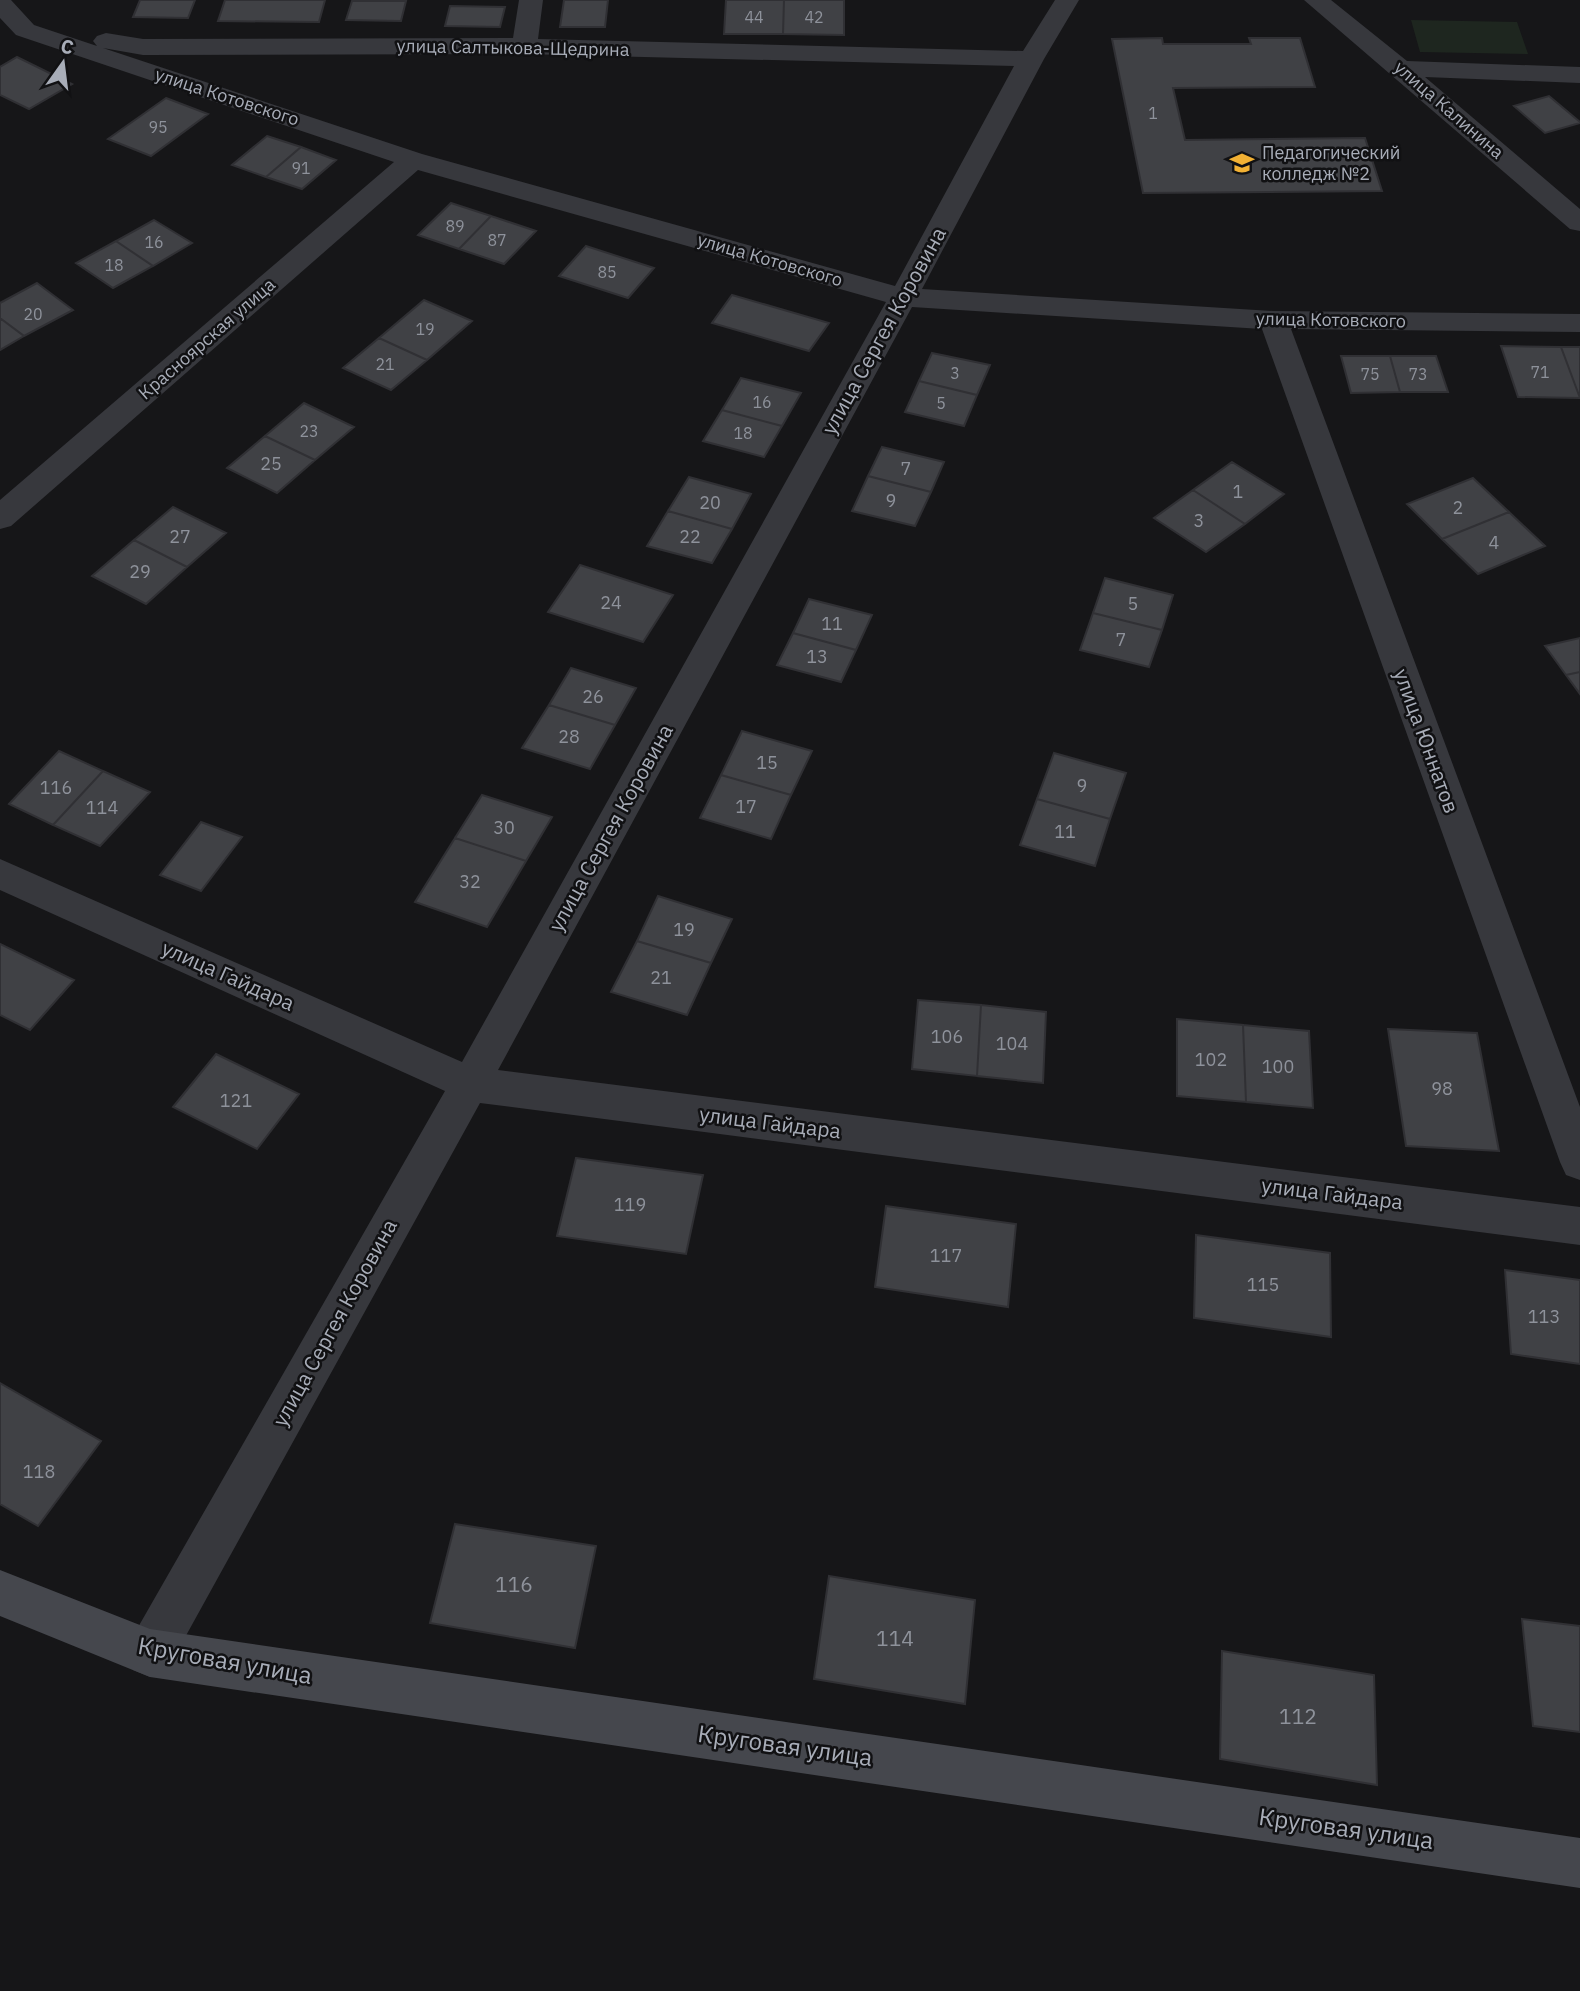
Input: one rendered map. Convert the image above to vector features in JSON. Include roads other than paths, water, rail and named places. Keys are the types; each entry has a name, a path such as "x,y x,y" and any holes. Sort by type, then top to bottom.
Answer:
{"street":[{"path":"524,46 531,0"},
{"name":"улица Сергея Коровина","path":"150,1653 470,1084 1031,59 1067,0"},
{"name":"улица Калинина","path":"1316,0 1400,68 1580,223"},
{"name":"улица Котовского","path":"0,3 25,30 413,160 903,297 1273,320 1580,323"},
{"path":"0,43 25,30"},
{"name":"улица Салтыкова-Щедрина","path":"25,30 143,47 524,46 1031,59"},
{"path":"1400,68 1580,75"},
{"name":"Красноярская улица","path":"0,518 413,160"},
{"name":"улица Юннатов","path":"1273,320 1580,1162"},
{"name":"улица Гайдара","path":"0,874 470,1084 1580,1226"},
{"name":"Круговая улица","path":"0,1593 150,1653 1580,1863"}],"place":[{"name":"Педагогический колледж №2","path":"1242,163"}]}
